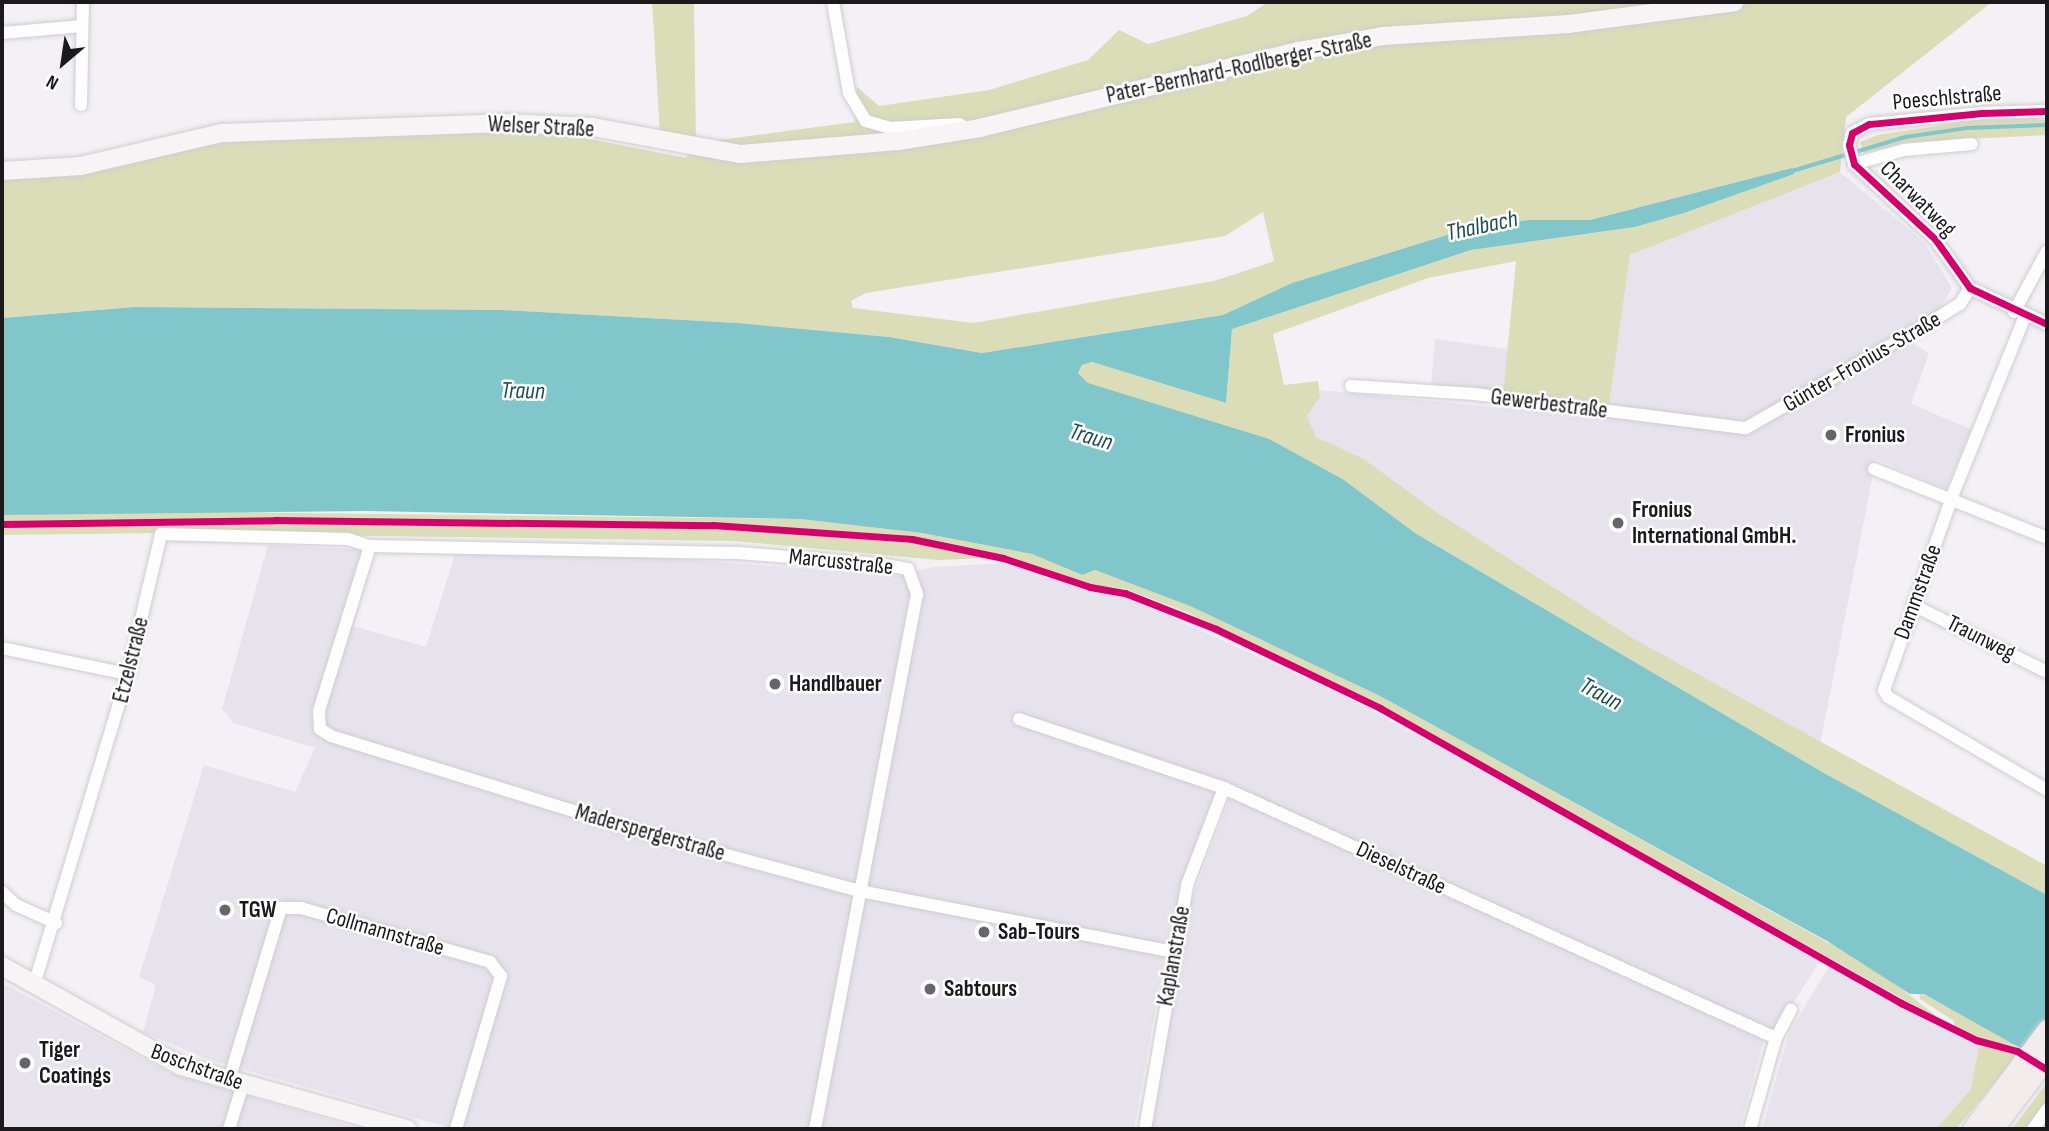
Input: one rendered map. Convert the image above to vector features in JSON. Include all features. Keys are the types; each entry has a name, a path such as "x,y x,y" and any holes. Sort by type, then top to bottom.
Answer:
{"main road":[{"name":"Pater-Bernhard-Rodlberger-Straße","path":"1077,103 1298,51 1383,36 1569,24 1735,2"},
{"name":"Welser Straße","path":"2,171 81,166 222,133 554,123 740,154 898,141 980,128 1077,103"},
{"name":"Boschstraße","path":"2,966 150,1051 236,1082 407,1129"},
{"path":"1993,1129 2047,1029"},
{"path":"1970,1129 1990,1106 2047,1058"}],"street":[{"path":"81,105 83,2"},
{"path":"833,2 849,93 866,121 890,128 963,123 980,128"},
{"path":"2,33 82,26"},
{"name":"Poeschlstraße","path":"1852,150 1869,124 1921,118 2047,111"},
{"path":"1852,150 1904,150 1972,144"},
{"name":"Charwatweg","path":"1852,150 1935,239 1970,288 2020,314 2047,324"},
{"name":"Dammstraße","path":"2047,251 2020,314 1952,497 1884,690 1888,697 2047,787"},
{"name":"Günter-Fronius-Straße","path":"1746,428 1960,304 1970,288"},
{"name":"Gewerbestraße","path":"1351,386 1475,394 1746,428"},
{"path":"1874,468 2047,537"},
{"name":"Etzelstraße","path":"34,985 56,923 128,674 161,534 348,539 370,546"},
{"name":"Marcusstraße","path":"370,546 738,553 908,569 917,594 815,1129"},
{"name":"Maderspergerstraße","path":"370,546 319,711 320,729 331,736 609,822 860,891 1174,952"},
{"name":"Traunweg","path":"1913,605 2047,672"},
{"path":"2,648 128,674"},
{"path":"898,696 912,697"},
{"name":"Dieselstraße","path":"1019,719 1224,788 1776,1038"},
{"name":"Kaplanstraße","path":"1145,1129 1187,885 1224,788"},
{"path":"2,892 16,905 56,923"},
{"name":"Collmannstraße","path":"236,1082 281,908 301,908 490,962 501,976 456,1129"},
{"path":"1750,1129 1776,1038 1791,1010"},
{"path":"229,1129 236,1082"},
{"path":"2033,1129 2047,1110"}],"shaded area":[{"name":"Fronius","path":"1840,172 1924,242 1952,288 1939,311 1895,334 1929,353 1911,404 1971,429 1946,489 1876,459 1820,745 1634,639 1432,509 1364,459 1315,437 1307,416 1320,397 1319,390 1607,418 1630,255"},
{"path":"1435,339 1508,349 1503,396 1431,387"},
{"path":"268,545 375,550 353,626 426,647 455,554 637,556 901,576 932,567 1006,563 1089,591 1132,599 1343,695 1822,957 1774,1034 1222,781 1187,868 1167,944 1134,1129 454,1129 204,1058 143,1032 156,985 139,977 204,765 295,792 315,748 234,723 222,709"},
{"path":"1230,798 1764,1039 1740,1129 1148,1129 1186,914"},
{"path":"1831,963 1979,1046 1971,1089 1936,1129 1762,1129 1789,1033"},
{"path":"2,983 170,1073 361,1129 2,1129"}],"green space":[{"path":"652,2 694,2 696,143 855,122 857,87 879,106 989,90 1088,60 1119,30 1148,44 1247,16 1268,2 1992,2 1846,117 1840,172 1630,255 1609,405 1503,396 1516,261 1428,278 1273,334 1284,385 1318,381 1320,397 1307,416 1316,437 1364,459 1432,509 1634,639 2047,866 2047,895 1824,773 1415,533 1344,480 1088,383 1078,373 1082,365 1092,362 1226,403 1232,329 1471,250 1635,227 1684,213 1794,174 1792,168 1590,220 1528,220 1460,231 1292,283 1223,315 982,353 889,337 738,323 502,310 135,307 2,318 2,178 60,177 211,143 499,132 565,134 686,158 695,143 660,134","holes":["1263,212 1274,261 1214,281 973,323 853,308 851,301 866,293 1225,236"]},
{"path":"1977,120 2047,120 2047,135 1908,142 1864,153 1860,142 1878,135"},
{"path":"129,511 800,519 922,533 1032,554 1081,575 1095,570 1190,606 1380,696 1876,969 1944,1022 1370,701 1189,613 1126,589 1086,584 1009,557 938,560 735,541 160,533 2,535 2,515"},
{"path":"1919,992 2018,1046 1980,1040 1955,1027 1954,1021 1920,999"},
{"path":"1979,1046 2018,1055 1956,1129 1936,1129 1971,1089"},
{"path":"2046,1084 2047,1112 2033,1129 2012,1129"}],"water":[{"name":"Traun","path":"1792,168 1794,174 1684,213 1635,227 1471,250 1232,329 1226,403 1092,362 1082,365 1078,373 1088,383 1269,439 1344,480 1415,533 1824,773 2047,895 2047,1063 1924,994 1910,994 1827,941 1380,696 1190,606 1095,570 1082,575 1032,554 922,533 800,519 365,511 2,515 2,318 135,307 502,310 738,323 889,337 982,353 1223,315 1292,283 1460,231 1528,220 1590,220"}],"waterway":[{"name":"Thalbach","path":"1789,172 1906,137 1967,128 2047,125"}],"cycle path":[{"path":"2047,111 1982,113 1869,124 1852,133 1849,145 1854,164 1935,239 1970,288 2047,324"},
{"path":"2,524 275,520 713,525 912,539 1003,558 1090,587 1125,593 1216,629 1380,708 1901,1003 1976,1040 2017,1051 2047,1070"}],"place":[{"name":"Fronius","path":"1831,435"},
{"name":"Fronius International GmbH.","path":"1618,523"},
{"name":"Handlbauer","path":"775,684"},
{"name":"TGW","path":"225,910"},
{"name":"Sab-Tours","path":"984,932"},
{"name":"Sabtours","path":"930,989"},
{"name":"Tiger Coatings","path":"25,1063"}]}
